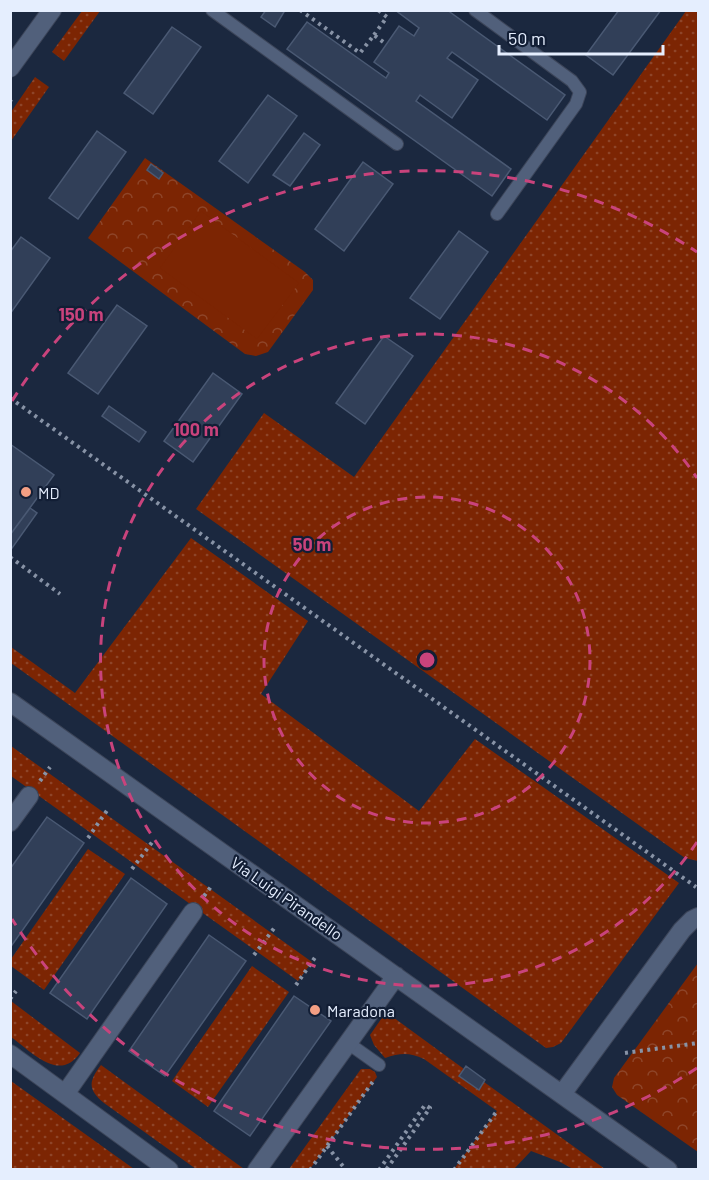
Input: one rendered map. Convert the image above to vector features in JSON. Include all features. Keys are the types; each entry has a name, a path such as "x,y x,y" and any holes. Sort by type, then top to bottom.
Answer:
{"street":[{"path":"10,68 52,10"},
{"name":"Via Luigi Pirandello","path":"10,702 668,1170"},
{"path":"10,822 29,796"},
{"path":"65,1094 193,912"},
{"path":"562,1094 682,930 692,920 699,917"},
{"path":"257,1170 396,976"},
{"path":"10,1054 169,1170"}],"lane":[{"path":"212,10 397,144"},
{"path":"475,10 572,81 580,92 576,104 497,214"},
{"path":"348,1043 378,1071"}],"path":[{"path":"300,10 360,53 387,17 378,10"},
{"path":"374,35 386,44"},
{"path":"10,398 696,887"},
{"path":"10,557 60,594"},
{"path":"88,838 108,808"},
{"path":"132,869 153,841"},
{"path":"254,955 275,927"},
{"path":"296,985 316,956"},
{"path":"10,999 16,991"},
{"path":"625,1053 699,1043"},
{"path":"310,1170 378,1071"},
{"path":"379,1170 425,1105 430,1108 386,1170"},
{"path":"454,1170 497,1111"},
{"path":"327,1146 346,1170"}],"green space":[{"path":"82,11 100,11 64,61 52,52"},
{"path":"686,11 698,11 698,861 685,858 196,509 264,413 354,477"},
{"path":"35,77 49,87 11,141 11,112"},
{"path":"145,158 313,280 313,290 268,352 256,356 245,354 88,238"},
{"path":"201,211 299,283 257,339 160,268"},
{"path":"191,538 308,621 261,694 419,811 475,739 679,883 561,1043 546,1048 11,663 11,647 75,693"},
{"path":"11,746 312,962 298,981 11,776"},
{"path":"88,849 125,874 44,990 11,966 11,959"},
{"path":"698,963 698,1152 617,1095 612,1087 614,1078"},
{"path":"252,966 289,992 208,1107 172,1081"},
{"path":"11,1001 80,1053 72,1062 63,1065 54,1065 37,1057 11,1037"},
{"path":"386,1012 464,1069 459,1076 484,1082 605,1169 573,1169 531,1151 514,1169 454,1169 497,1111 424,1059 404,1054 385,1058 374,1045 370,1035"},
{"path":"101,1065 244,1169 196,1169 104,1103 92,1089 92,1080"},
{"path":"361,1069 370,1069 377,1077 310,1169 289,1169"},
{"path":"11,1081 134,1169 11,1169"}],"building":[{"path":"266,10 284,12 275,27 261,17"},
{"path":"395,10 447,10 565,95 547,120 452,52 447,58 478,80 452,118 420,95 416,101 511,169 492,196 287,49 307,22 386,78 389,73 374,62 399,26 414,36 419,28"},
{"path":"619,10 661,10 613,75 586,55"},
{"path":"172,27 201,47 153,114 124,93"},
{"path":"268,95 297,116 248,183 219,161"},
{"path":"97,131 126,152 78,219 49,198"},
{"path":"304,133 320,145 290,186 273,175"},
{"path":"363,162 393,184 344,251 315,229"},
{"path":"151,164 163,173 159,179 147,170"},
{"path":"459,231 488,252 440,319 410,298"},
{"path":"21,237 50,258 10,314 10,252"},
{"path":"117,305 147,326 98,394 68,373"},
{"path":"384,336 413,356 365,424 336,403"},
{"path":"213,373 242,394 193,462 164,441"},
{"path":"109,406 146,432 139,442 102,416"},
{"name":"MD","path":"10,444 54,475 10,535"},
{"path":"30,508 37,513 10,551 10,535"},
{"path":"47,817 84,843 10,948 10,869"},
{"path":"131,878 167,904 87,1019 50,993"},
{"path":"209,935 246,961 165,1076 129,1051"},
{"path":"294,996 331,1021 250,1136 214,1111"},
{"path":"466,1066 485,1080 479,1090 459,1076"}],"place":[{"name":"MD","path":"26,492"},
{"name":"Maradona","path":"315,1010"}]}
